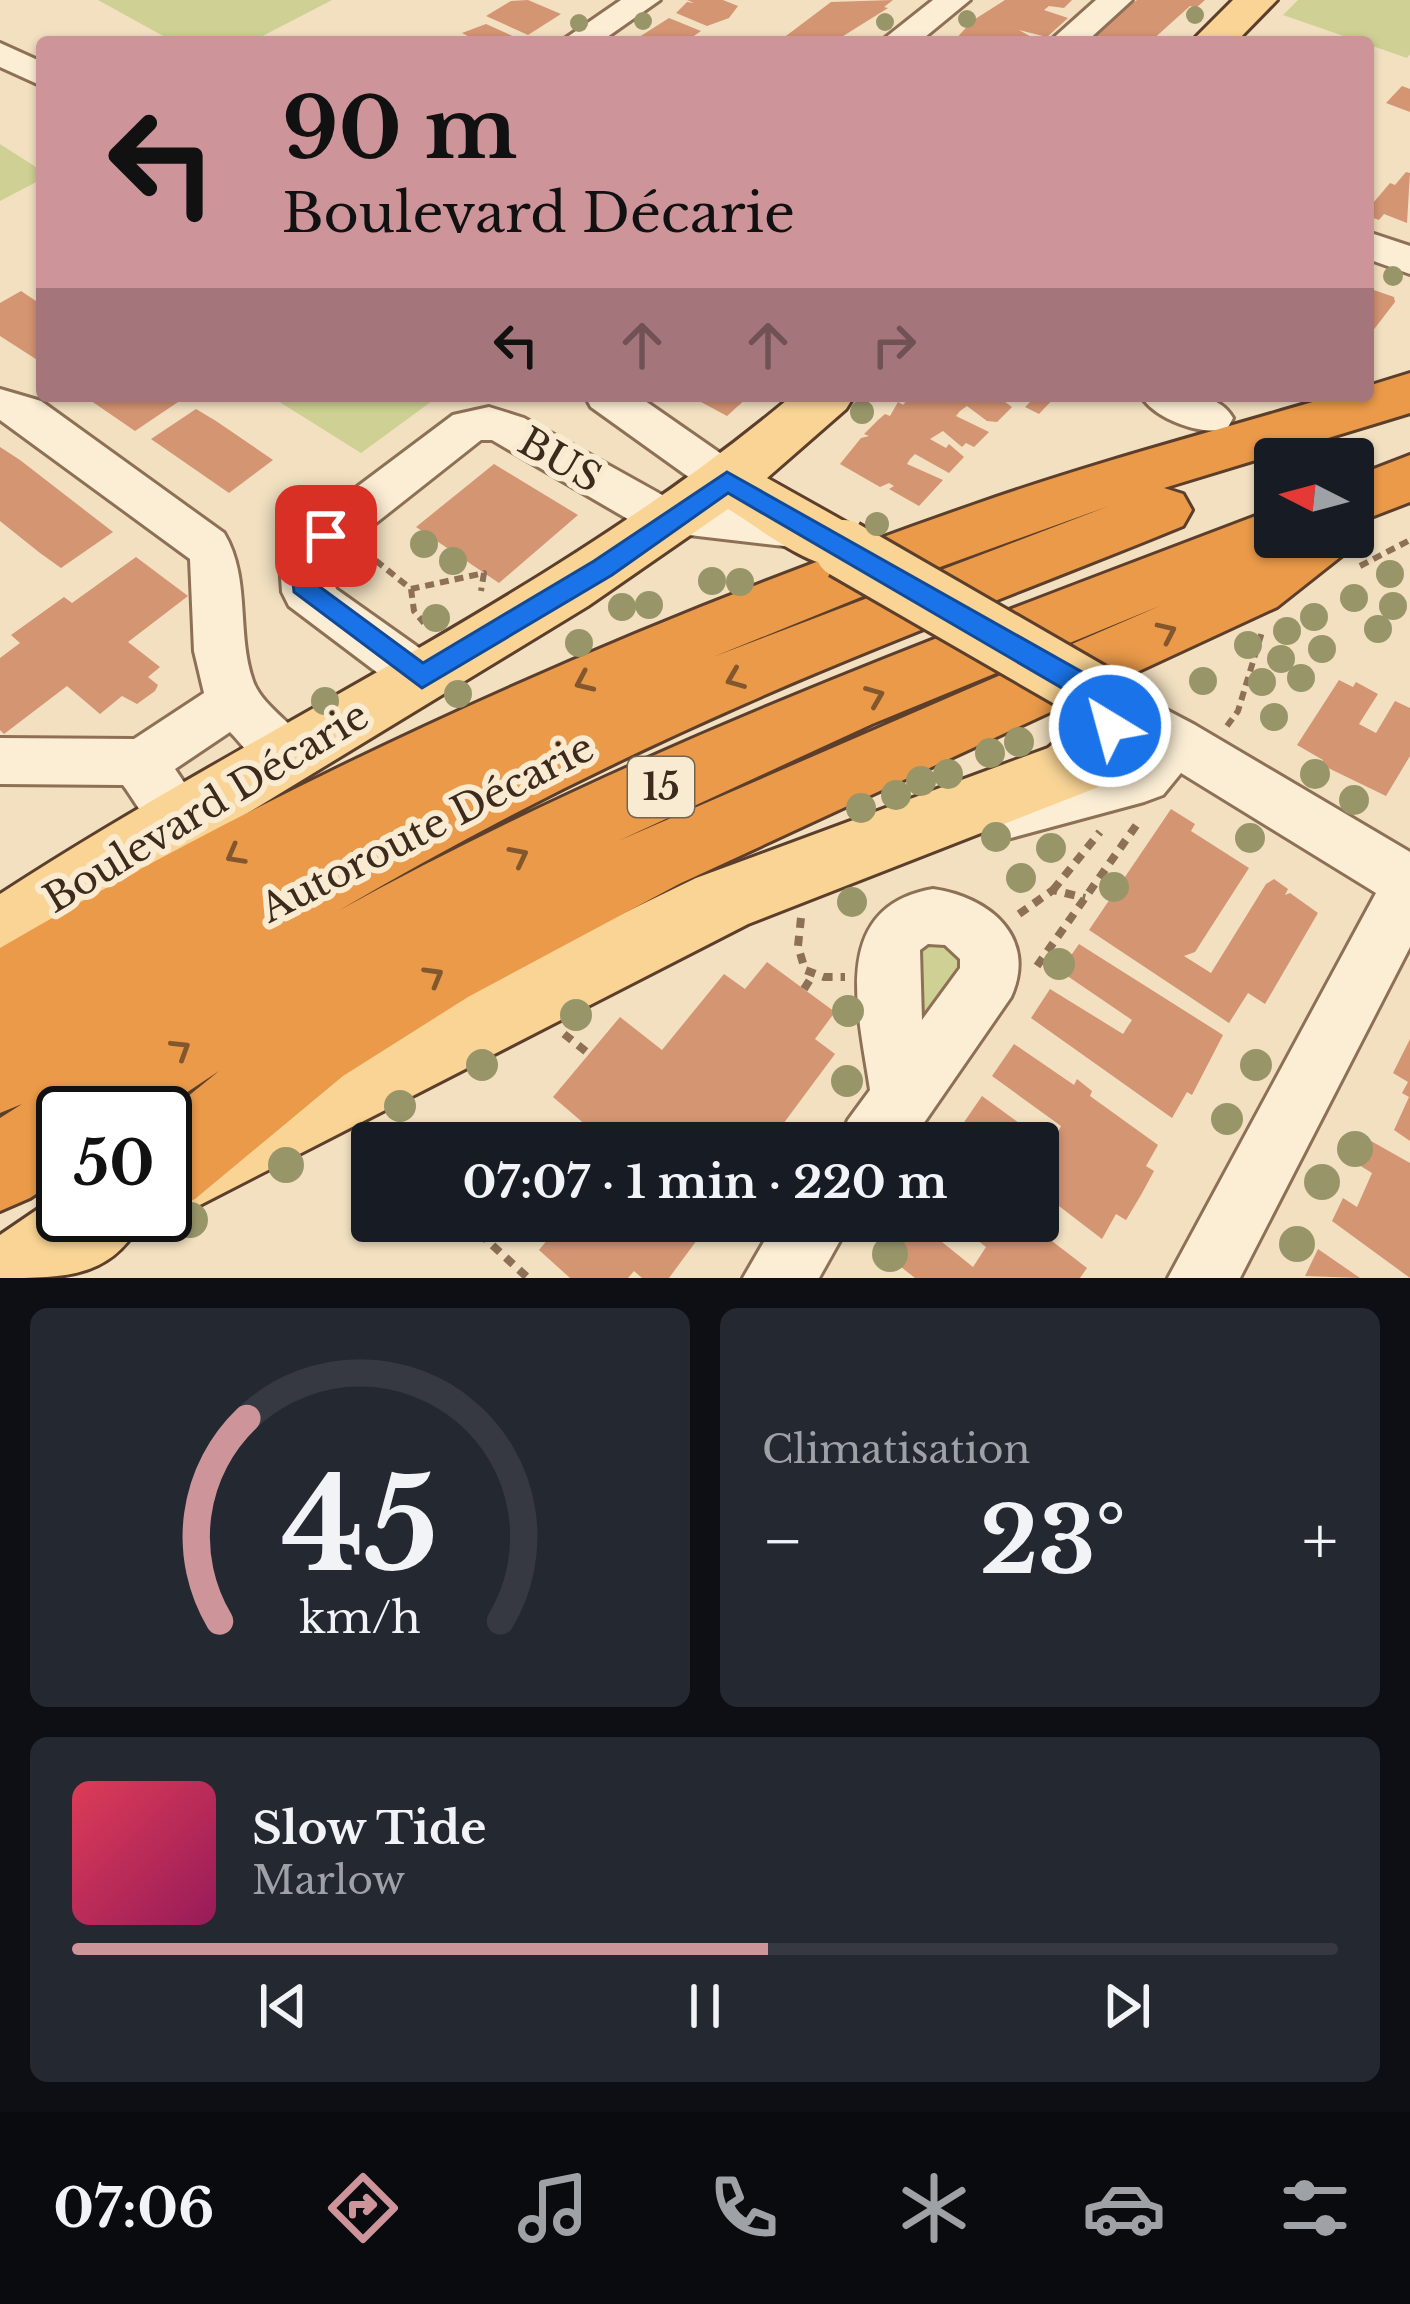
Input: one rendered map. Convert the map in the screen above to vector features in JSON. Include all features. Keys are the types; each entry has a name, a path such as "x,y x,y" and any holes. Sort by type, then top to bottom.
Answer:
{"highway":[{"path":"0,991 258,842 479,730 625,664 1006,518 1410,393"},
{"name":"Autoroute Décarie","path":"1330,438 1410,403"},
{"name":"Autoroute Décarie","path":"0,1072 253,918 494,789 733,679 1254,470"},
{"name":"Autoroute Décarie","path":"125,1086 431,900 614,809 796,728 1254,543"},
{"path":"192,1147 333,1035 536,919 809,786 1200,616 1254,590 1295,558"},
{"path":"0,1168 36,1144"}],"main road":[{"path":"1218,36 1257,0"},
{"name":"Boulevard Décarie","path":"0,935 286,754 423,637 555,599 727,481 820,402"},
{"path":"192,1166 722,901 1016,793 1088,758 1109,735 1104,698 727,481"},
{"path":"11,1278 64,1242"}],"street":[{"path":"587,36 644,0"},
{"path":"905,36 954,0"},
{"path":"1073,36 1116,0"},
{"path":"0,52 36,73"},
{"path":"1374,246 1410,261"},
{"path":"615,402 727,481"},
{"path":"1176,402 1211,418"},
{"path":"0,404 25,412 207,546 214,558 220,651 233,701 286,754"},
{"name":"BUS","path":"423,637 318,603 307,592 304,563 326,536 460,430 479,423 499,425 641,507 674,518"},
{"path":"674,518 827,540"},
{"path":"1104,698 1199,736 1410,885 1203,1278"},
{"path":"141,763 233,701"},
{"path":"880,842 1144,778 1199,736"},
{"path":"0,760 126,759 141,763 180,818"},
{"path":"778,1278 803,1242"}],"path":[{"path":"360,564 367,541"},
{"path":"364,550 411,589 423,637"},
{"path":"411,589 484,573"},
{"path":"1199,736 1238,711 1269,612"},
{"path":"1033,973 1144,814"},
{"path":"1014,917 1053,890 1107,824"},
{"path":"1053,890 1085,898"},
{"path":"802,908 800,962 813,975 848,976"},
{"path":"804,989 813,975"},
{"path":"561,1032 589,1054"},
{"path":"489,1242 528,1278"}],"green space":[{"path":"98,0 332,0 263,36 163,36"},
{"path":"1298,0 1410,0 1410,54 1407,58 1374,47 1374,36 1344,36 1283,15"},
{"path":"0,144 36,167 36,182 0,201"},
{"path":"280,402 431,402 361,453"},
{"path":"936,943 956,951 960,961 927,1024 916,1018 920,958 924,949"}],"building":[{"path":"528,0 561,14 528,35 486,16 511,1"},
{"path":"687,0 723,0 738,6 729,18 707,26 676,13 687,2 694,3"},
{"path":"893,0 843,36 786,36 831,2"},
{"path":"1005,0 1072,0 1064,8 1044,10 1068,18 1048,36 1019,30 1030,36 958,36"},
{"path":"1137,0 1205,0 1196,8 1190,6 1157,36 1089,36"},
{"path":"669,18 701,31 694,36 641,36"},
{"path":"486,24 513,36 468,36 462,33"},
{"path":"1402,86 1410,89 1410,112 1386,103"},
{"path":"1410,173 1407,223 1384,214 1379,220 1374,218 1374,202 1390,183 1395,185"},
{"path":"1374,290 1394,297 1374,329"},
{"path":"21,291 36,301 36,359 0,336 0,303"},
{"path":"93,402 178,402 135,431"},
{"path":"701,402 742,402 727,416"},
{"path":"898,402 1005,402 1012,407 997,422 987,421 967,406 960,411 956,416 989,432 974,447 966,443 962,447 943,431 930,439 946,448 949,444 964,457 949,473 915,454 910,459 907,464 943,480 919,506 889,489 894,486 889,483 880,487 840,464 861,438 869,436 864,434 878,420 890,416"},
{"path":"1030,402 1050,402 1039,414 1025,407"},
{"path":"196,409 273,460 229,493 151,439"},
{"path":"0,447 113,532 61,568 40,553 0,521"},
{"path":"494,464 578,515 499,583 416,527"},
{"path":"136,557 188,596 128,642 160,667 148,677 158,685 155,691 137,704 122,696 100,714 67,686 4,734 0,730 0,658 20,643 11,635 64,597 72,603"},
{"path":"1339,680 1353,687 1356,682 1378,694 1359,724 1376,733 1395,701 1410,708 1410,756 1386,796 1320,764 1323,760 1297,745"},
{"path":"1171,809 1195,824 1191,831 1249,868 1195,952 1184,956 1211,973 1266,884 1274,879 1288,889 1285,895 1290,893 1318,913 1265,1004 1248,993 1229,1023 1089,930"},
{"path":"1079,944 1223,1035 1192,1095 1187,1092 1172,1118 1031,1018 1050,989 1123,1034 1132,1020 1060,971"},
{"path":"767,962 835,1012 815,1039 835,1054 785,1122 582,1122 553,1097 620,1017 662,1050 724,974 745,989"},
{"path":"1410,1039 1410,1141 1394,1130 1409,1097 1402,1093 1408,1082 1393,1073"},
{"path":"1014,1044 1074,1085 1077,1079 1092,1091 1090,1096 1158,1145 1146,1166 1154,1171 1126,1220 1116,1214 1102,1239 1059,1206 1059,1122 992,1076"},
{"path":"982,1096 1018,1122 964,1122"},
{"path":"1371,1141 1410,1163 1410,1278 1332,1221 1343,1198 1357,1207 1372,1173 1359,1165"},
{"path":"546,1242 696,1242 669,1278 642,1278 634,1271 628,1278 570,1278 539,1250"},
{"path":"881,1242 942,1242 973,1267 986,1247 980,1242 1053,1242 1087,1268 1080,1278 915,1278 877,1248"},
{"path":"1318,1249 1360,1278 1305,1276"}],"route":[{"path":"326,536 304,563 307,592 422,677 555,599 727,481 1104,698 1110,726"}]}
